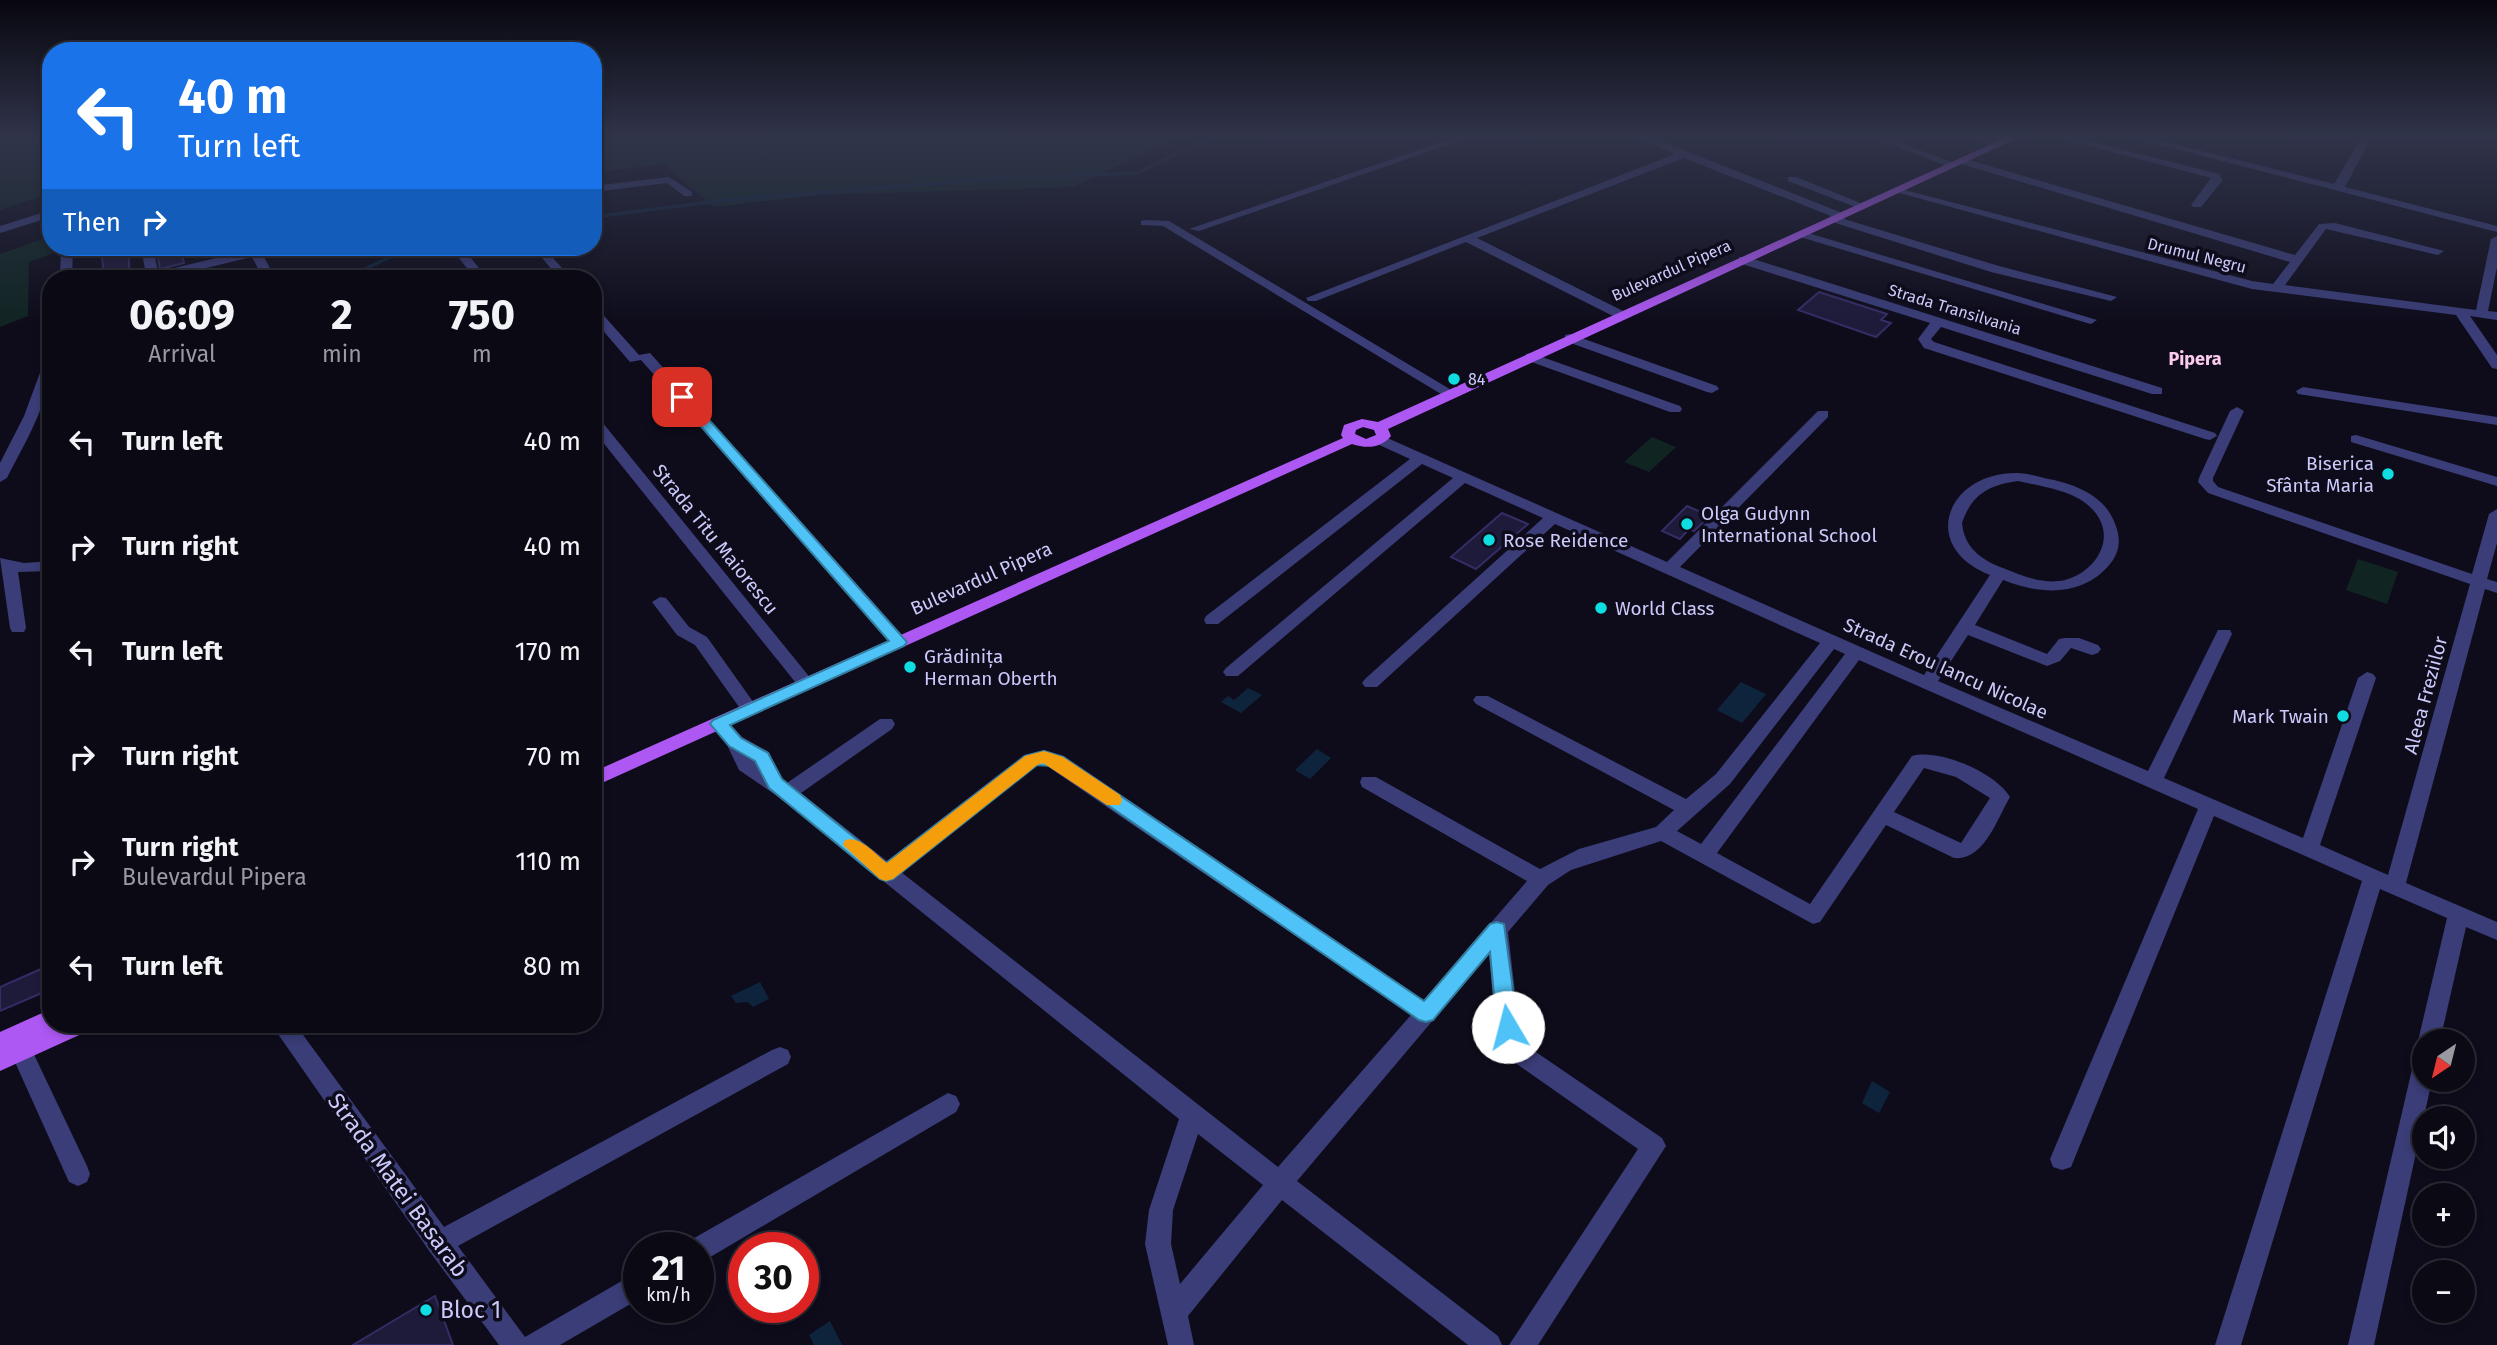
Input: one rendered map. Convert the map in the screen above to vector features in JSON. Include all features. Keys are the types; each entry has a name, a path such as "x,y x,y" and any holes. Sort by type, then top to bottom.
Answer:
{"main road":[{"name":"Bulevardul Pipera","path":"602,776 1352,439 1348,432 1354,425 1370,423 1380,433 1451,394 1531,356 1879,199"},
{"path":"7,1052 42,1026"},
{"path":"7,1052 57,1033"}],"street":[{"path":"1195,229 1284,199"},
{"path":"1312,298 1567,199"},
{"path":"1791,199 1837,218 1995,269 2111,298"},
{"path":"1843,199 1862,206"},
{"name":"Drumul Negru","path":"1926,199 2187,270 2276,289 2497,316"},
{"path":"2083,199 2298,260"},
{"path":"2197,205 2202,199"},
{"path":"2381,199 2497,229"},
{"path":"0,230 42,216"},
{"path":"1145,223 1165,223 1451,394"},
{"path":"2276,289 2323,226 2438,251"},
{"path":"1801,234 2091,320"},
{"path":"1467,237 1622,315"},
{"path":"2482,314 2497,239"},
{"path":"179,270 229,256"},
{"path":"544,256 558,270"},
{"name":"Strada Transilvania","path":"1743,260 2157,391"},
{"path":"2460,311 2497,365"},
{"path":"602,320 640,358 899,642"},
{"path":"1938,323 1924,339 1928,345 2210,436"},
{"path":"1570,338 1712,389"},
{"path":"1531,356 1675,409"},
{"path":"0,478 31,416 42,386"},
{"path":"2303,391 2497,421"},
{"path":"2236,411 2206,478 2208,486 2220,494 2497,587"},
{"path":"1670,568 1823,414"},
{"name":"Strada Titu Maiorescu","path":"602,431 806,684"},
{"name":"Strada Erou Iancu Nicolae","path":"1380,433 1420,458 1856,652 2497,931"},
{"path":"2356,439 2497,482"},
{"path":"1212,620 1420,458"},
{"path":"1232,672 1463,477"},
{"path":"2018,477 2054,483 2084,496 2095,504 2108,521 2114,536 2109,557 2098,572 2082,581 2044,585 1999,574 1965,552 1954,531 1956,517 1962,505 1981,484 2018,477"},
{"name":"Aleea Freziilor","path":"2228,1345 2385,882 2497,514"},
{"path":"1371,683 1553,517"},
{"path":"2394,552 2399,536"},
{"path":"18,628 5,565 42,566"},
{"path":"1928,683 1999,574"},
{"path":"660,602 683,631 701,641 750,709"},
{"path":"1965,627 2047,660 2054,657 2065,641 2069,640 2092,649"},
{"path":"2153,781 2224,634"},
{"path":"1174,1312 1279,1184 1541,879 1564,864 1586,855 1663,833 1687,808 1723,779 1831,640"},
{"path":"1704,855 1856,652"},
{"path":"2309,849 2367,678"},
{"path":"1482,700 1687,808"},
{"path":"719,724 735,742 746,765 781,788 1279,1184 1489,1345"},
{"path":"781,788 887,724"},
{"path":"886,873 1031,760 1044,757 1057,761 1426,1013"},
{"path":"1663,833 1813,916 1882,815 1919,761 1927,759 1991,786 2000,797 1971,846 1964,851 1954,850 1882,815"},
{"path":"1369,782 1541,879"},
{"path":"2062,1159 2209,806"},
{"path":"2432,1029 2458,914"},
{"path":"1497,930 1508,1027 1512,1041 1522,1055 1654,1146 1522,1345"},
{"name":"Strada Matei Basarab","path":"288,1033 515,1345"},
{"path":"7,1052 78,1174"},
{"path":"439,1243 780,1057"},
{"path":"2361,1345 2418,1092"},
{"path":"714,1241 948,1104"},
{"path":"1181,1345 1158,1244 1167,1187 1192,1115"},
{"path":"535,1345 623,1293"}],"green space":[{"path":"0,199 34,199 0,210"},
{"path":"704,199 786,199 714,207"},
{"path":"42,239 42,256 46,256 29,262 28,316 0,327 0,254"},
{"path":"1652,437 1676,447 1649,472 1624,462"},
{"path":"2358,559 2398,572 2387,604 2346,590"}],"water":[{"path":"1741,682 1766,694 1742,723 1717,710"},
{"path":"1248,688 1262,695 1241,713 1221,702 1228,696 1234,700"},
{"path":"1317,749 1331,758 1310,779 1295,770"},
{"path":"760,982 769,999 753,1007 748,1002 736,1003 731,996"},
{"path":"1872,1081 1890,1092 1879,1113 1862,1103"},
{"path":"830,1321 842,1345 814,1345 809,1335"}],"building":[{"path":"102,256 129,256 129,270 103,270"},
{"path":"158,256 182,256 184,263 160,269"},
{"path":"1819,292 1887,314 1881,320 1891,323 1876,337 1798,310"},
{"name":"Olga Gudynn International School","path":"1687,506 1710,516 1694,531 1689,529 1680,539 1662,531"},
{"name":"Rose Reidence","path":"1502,513 1528,524 1476,569 1451,557"},
{"path":"41,969 42,993 0,1011 0,987"},
{"name":"Bloc 1","path":"435,1296 453,1345 353,1345 388,1324"}],"waterway":[{"path":"602,216 742,199"},
{"path":"363,270 393,256"}],"slow traffic":[{"path":"852,845 886,873 1031,760 1044,757 1057,761 1114,800"}],"place":[{"name":"84","path":"1454,379"},
{"name":"Biserica Sfânta Maria","path":"2388,474"},
{"name":"Olga Gudynn International School","path":"1687,524"},
{"name":"Rose Reidence","path":"1489,540"},
{"name":"World Class","path":"1601,608"},
{"name":"Grădinița Herman Oberth","path":"910,667"},
{"name":"Mark Twain","path":"2343,716"},
{"name":"Bloc 1","path":"426,1310"}],"district":[{"name":"Pipera","path":"2195,359"}],"route":[{"path":"682,397 899,642 719,724 735,742 762,757 775,784 886,873 1031,760 1044,757 1057,761 1426,1013 1497,930 1508,1027"}]}
